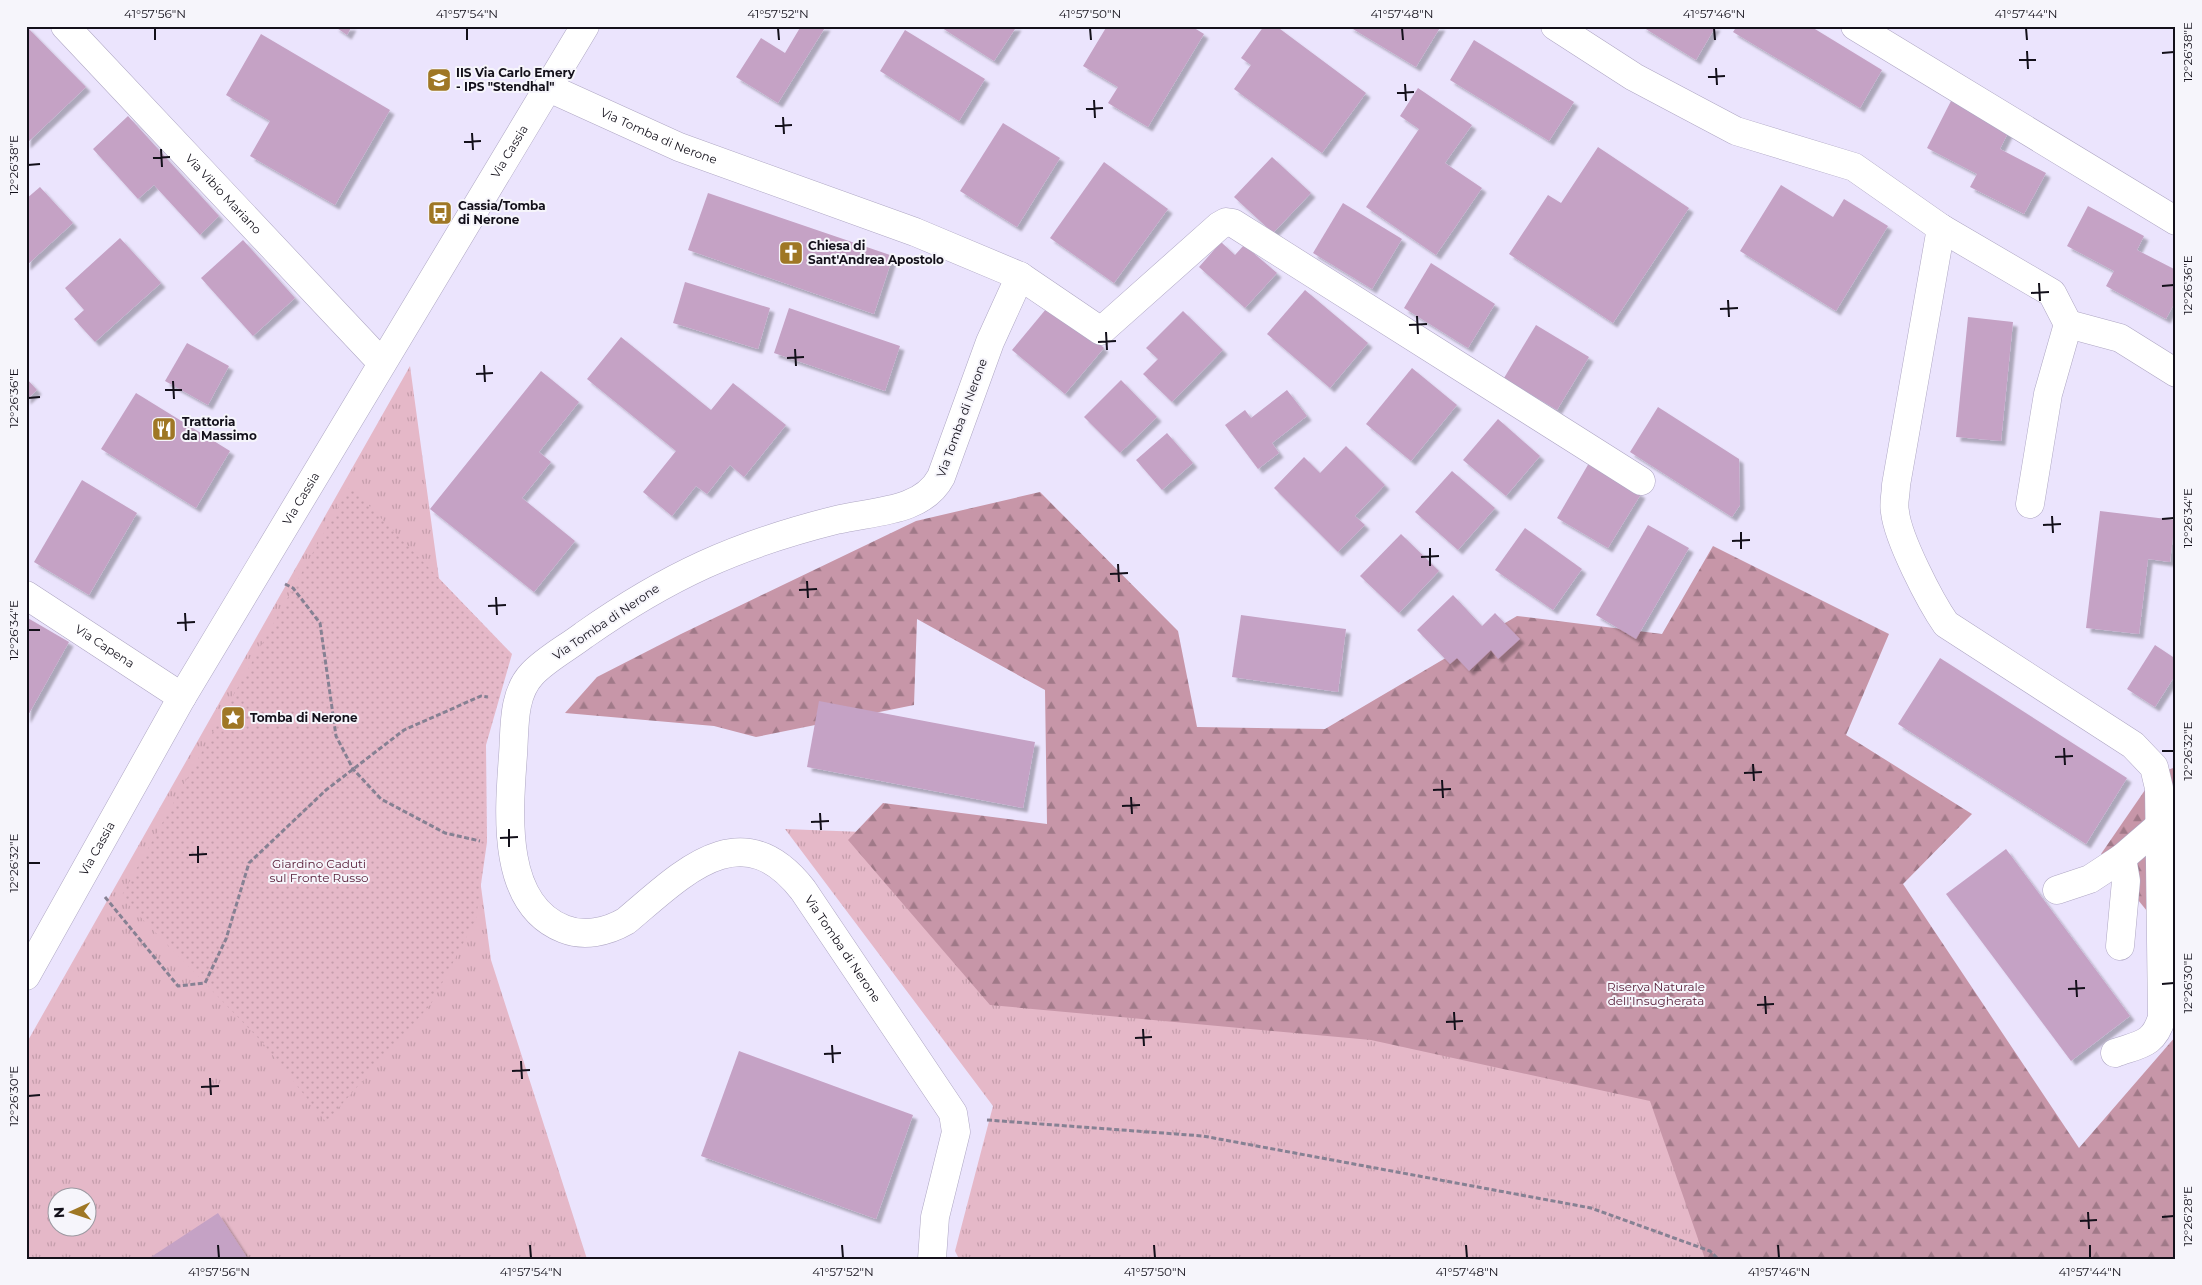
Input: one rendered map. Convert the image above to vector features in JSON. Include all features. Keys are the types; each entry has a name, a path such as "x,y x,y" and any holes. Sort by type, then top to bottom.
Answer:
{"street":[{"name":"Via Vibio Mariano","path":"66,26 382,363"},
{"name":"Via Cassia","path":"26,976 182,697 586,26"},
{"path":"1556,26 1634,77 1736,131 1854,167 1941,228 2052,293 2068,324 2048,394 2030,504"},
{"path":"1855,26 2176,221"},
{"name":"Via Tomba di Nerone","path":"549,88 679,147 915,232 1020,276 990,342 942,477 929,492 906,506 849,517 756,542 719,556 661,585 631,602 540,667 528,678 519,699 510,803 510,830 520,886 530,904 550,923 567,930 582,933 601,932 620,925 690,869 711,858 739,853 774,861 787,871 803,890 947,1102 954,1118 956,1132 935,1217 932,1259"},
{"path":"1020,276 1101,331 1218,226 1226,222 1233,223 1641,481"},
{"path":"1941,228 1896,485 1894,510 1898,528 1937,611 1946,624 2133,745 2154,767 2167,789 2160,826 2162,1017 2158,1032 2150,1040 2115,1054"},
{"path":"2068,324 2120,338 2176,373"},
{"name":"Via Capena","path":"26,595 182,697"},
{"path":"2057,890 2090,879 2122,858 2160,826"},
{"path":"2120,946 2126,881 2122,858"}],"path":[{"path":"285,583 293,588 320,622 336,736 353,769 381,800 445,833 487,842 510,830"},
{"path":"82,876 108,899 178,986 205,984 226,939 249,862 326,790 404,730 481,696 519,699"},
{"path":"954,1118 1203,1136 1572,1204 1591,1208 1710,1251 1718,1259"}],"green space":[{"path":"410,366 491,960 587,1259 26,1259 26,1044"},
{"name":"Giardino Caduti sul Fronte Russo","path":"350,486 512,654 486,745 487,842 476,919 431,1004 326,1122 262,1042 121,897"},
{"name":"Riserva Naturale dell'Insugherata","path":"1040,492 1178,631 1197,727 1325,729 1517,616 1662,634 1713,546 1889,634 1846,735 1972,814 1903,884 2079,1148 2176,1036 2176,1259 1705,1259 1650,1101 1371,1040 990,1005 848,840 883,803 1047,824 1045,690 917,619 914,705 756,737 714,726 565,713 597,677 681,634 916,521"},
{"path":"2176,767 2176,947 2101,854 2156,774"},
{"path":"785,829 1099,841 2047,1259 959,1259 955,1251 993,1106"}],"building":[{"path":"26,26 86,87 26,144"},
{"path":"334,26 352,26 347,35"},
{"path":"801,26 826,26 778,103 736,77 761,38 785,53"},
{"path":"939,26 1017,26 994,61"},
{"path":"1107,26 1191,26 1204,34 1148,127 1108,103 1118,87 1083,66"},
{"path":"1264,26 1276,26 1366,93 1322,153 1234,89 1251,65 1241,58"},
{"path":"1348,26 1441,26 1416,67"},
{"path":"1641,26 1716,26 1696,60"},
{"path":"1737,26 1810,26 1882,70 1860,108 1733,32"},
{"path":"905,30 985,79 959,121 880,71"},
{"path":"261,34 390,110 335,205 250,156 270,121 226,95"},
{"path":"1474,40 1574,102 1549,141 1450,80"},
{"path":"1418,88 1472,125 1445,163 1482,188 1436,255 1366,207 1419,129 1400,116"},
{"path":"1952,99 2010,129 2000,149 2046,173 2024,214 1970,187 1977,174 1927,148"},
{"path":"128,116 219,216 200,235 154,185 138,199 93,149"},
{"path":"1003,123 1060,158 1017,227 960,191"},
{"path":"1598,147 1689,208 1613,323 1509,254 1548,195 1561,203"},
{"path":"1272,157 1311,193 1273,233 1234,197"},
{"path":"1104,162 1168,209 1114,283 1050,238"},
{"path":"1781,185 1833,217 1844,199 1888,226 1836,311 1740,251"},
{"path":"40,187 73,223 26,266 26,199"},
{"name":"Chiesa di Sant'Andrea Apostolo","path":"708,193 893,256 874,314 688,250"},
{"path":"1343,203 1402,239 1372,289 1313,253"},
{"path":"2088,206 2144,236 2137,250 2176,270 2176,300 2166,319 2106,286 2114,271 2067,246"},
{"path":"120,238 161,283 95,342 74,319 84,310 65,288"},
{"path":"243,240 295,298 253,336 201,278"},
{"path":"1221,242 1235,255 1244,245 1277,273 1245,308 1199,267"},
{"path":"1431,263 1495,304 1468,348 1404,308"},
{"path":"685,282 770,308 758,349 673,323"},
{"path":"1305,290 1368,343 1330,388 1267,334"},
{"path":"1051,303 1104,348 1065,394 1012,350"},
{"path":"789,308 900,346 885,391 774,353"},
{"path":"1183,311 1223,350 1172,402 1143,374 1158,359 1146,348"},
{"path":"1968,317 2013,322 2001,441 1956,437"},
{"path":"1536,325 1589,357 1557,410 1504,378"},
{"path":"621,337 711,410 733,383 786,425 744,477 730,465 707,494 696,486 672,516 643,492 676,451 587,379"},
{"path":"187,343 229,366 208,405 165,381"},
{"path":"1412,368 1457,405 1411,461 1366,424"},
{"path":"541,371 579,402 539,452 551,462 522,498 575,541 534,592 430,509"},
{"path":"26,378 37,390 26,400"},
{"path":"1121,380 1157,417 1120,453 1084,417"},
{"path":"1287,390 1307,416 1272,443 1279,453 1258,469 1225,425 1245,410 1251,418"},
{"path":"136,393 230,451 196,508 101,449"},
{"path":"1658,407 1739,459 1740,505 1732,517 1630,452"},
{"path":"1498,419 1540,456 1506,496 1463,460"},
{"path":"1167,433 1193,463 1162,490 1136,460"},
{"path":"1346,446 1385,485 1355,516 1365,525 1338,552 1274,488 1304,457 1320,473"},
{"path":"1589,463 1641,494 1608,548 1557,518"},
{"path":"1452,471 1495,508 1458,550 1415,512"},
{"path":"82,480 137,513 89,595 34,562"},
{"path":"2100,511 2175,520 2170,562 2148,559 2139,634 2086,628"},
{"path":"1648,525 1689,548 1636,639 1596,615"},
{"path":"1525,528 1582,569 1553,610 1495,570"},
{"path":"1401,534 1439,571 1399,613 1360,576"},
{"path":"1453,595 1482,626 1495,613 1520,639 1498,659 1491,650 1469,671 1457,658 1450,664 1417,630"},
{"path":"1241,615 1346,629 1338,692 1232,677"},
{"path":"26,617 69,642 26,719"},
{"path":"2155,645 2176,659 2176,674 2155,707 2127,689"},
{"path":"1940,658 2127,778 2086,844 1898,724"},
{"path":"819,701 1035,742 1023,808 807,767"},
{"path":"2006,849 2130,1016 2071,1061 1946,894"},
{"path":"739,1051 913,1115 876,1219 701,1156"},
{"path":"218,1213 248,1259 148,1259"}],"place":[{"name":"IIS Via Carlo Emery - IPS \"Stendhal\"","path":"439,80"},
{"name":"Cassia/Tomba di Nerone","path":"440,213"},
{"name":"Chiesa di Sant'Andrea Apostolo","path":"791,253"},
{"name":"Trattoria da Massimo","path":"164,429"},
{"name":"Tomba di Nerone","path":"233,718"}]}
